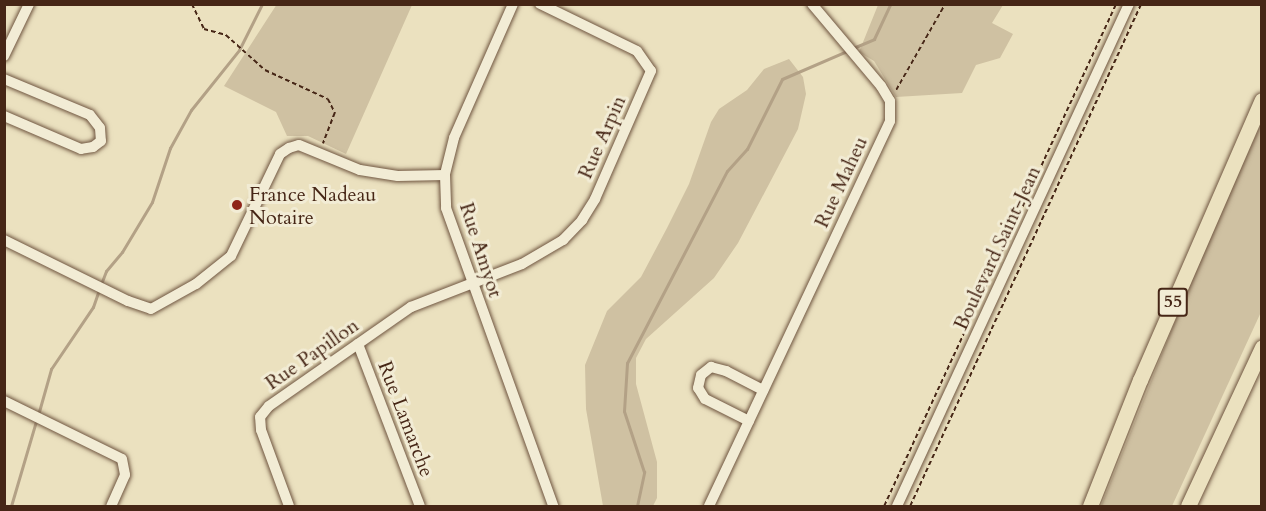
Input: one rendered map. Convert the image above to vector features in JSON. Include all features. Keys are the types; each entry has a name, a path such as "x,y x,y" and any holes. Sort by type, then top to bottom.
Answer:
{"highway":[{"name":"55","path":"1090,507 1172,306 1262,100"},
{"path":"1188,507 1262,347"}],"street":[{"path":"4,56 29,4"},
{"name":"Rue Amyot","path":"513,4 454,138 445,174 446,208 553,507"},
{"name":"Rue Arpin","path":"472,285 522,264 562,240 582,220 595,199 651,71 637,51 540,4"},
{"path":"812,4 881,86 890,101"},
{"name":"Boulevard Saint-Jean","path":"897,507 1129,4"},
{"path":"4,79 90,116 100,128 101,141 93,147 81,149 4,116"},
{"name":"Rue Maheu","path":"709,507 890,121 890,101"},
{"path":"4,240 128,301 151,309 196,284 231,256 280,154 298,145 360,170 398,176 445,174"},
{"name":"Rue Papillon","path":"289,507 261,430 260,417 268,406 411,307 472,285"},
{"name":"Rue Lamarche","path":"358,344 420,507"},
{"path":"749,421 705,399 698,388 701,375 711,367 763,390"},
{"path":"4,401 122,459 125,475 111,507"}],"path":[{"path":"192,4 204,29 226,35 265,70 328,99 335,113 320,154"},
{"path":"890,101 945,4"},
{"name":"Boulevard Saint-Jean","path":"884,507 1116,4"},
{"name":"Boulevard Saint-Jean","path":"910,507 1141,4"}],"shaded area":[{"path":"277,4 412,5 346,154 308,136 287,136 276,112 224,86"},
{"path":"878,5 1003,5 992,23 1013,34 1000,58 976,65 962,93 896,97 874,61 859,52"},
{"path":"789,59 803,77 806,94 798,129 738,243 714,278 646,339 636,358 636,384 657,462 657,498 653,506 603,506 586,409 585,365 607,311 641,277 689,184 711,122 719,109 747,90 764,69"},
{"path":"1261,124 1261,312 1172,506 1101,506 1196,269"}],"waterway":[{"path":"101,284 106,271 122,252 152,202 170,148 191,110 239,50 262,4"},
{"path":"853,48 874,39 890,4"},
{"path":"637,506 644,472 624,411 627,363 727,171 747,149 782,79 847,51"},
{"path":"38,415 51,369 93,307 99,290"},
{"path":"11,506 36,421"}],"place":[{"name":"France Nadeau Notaire","path":"237,205"}]}
